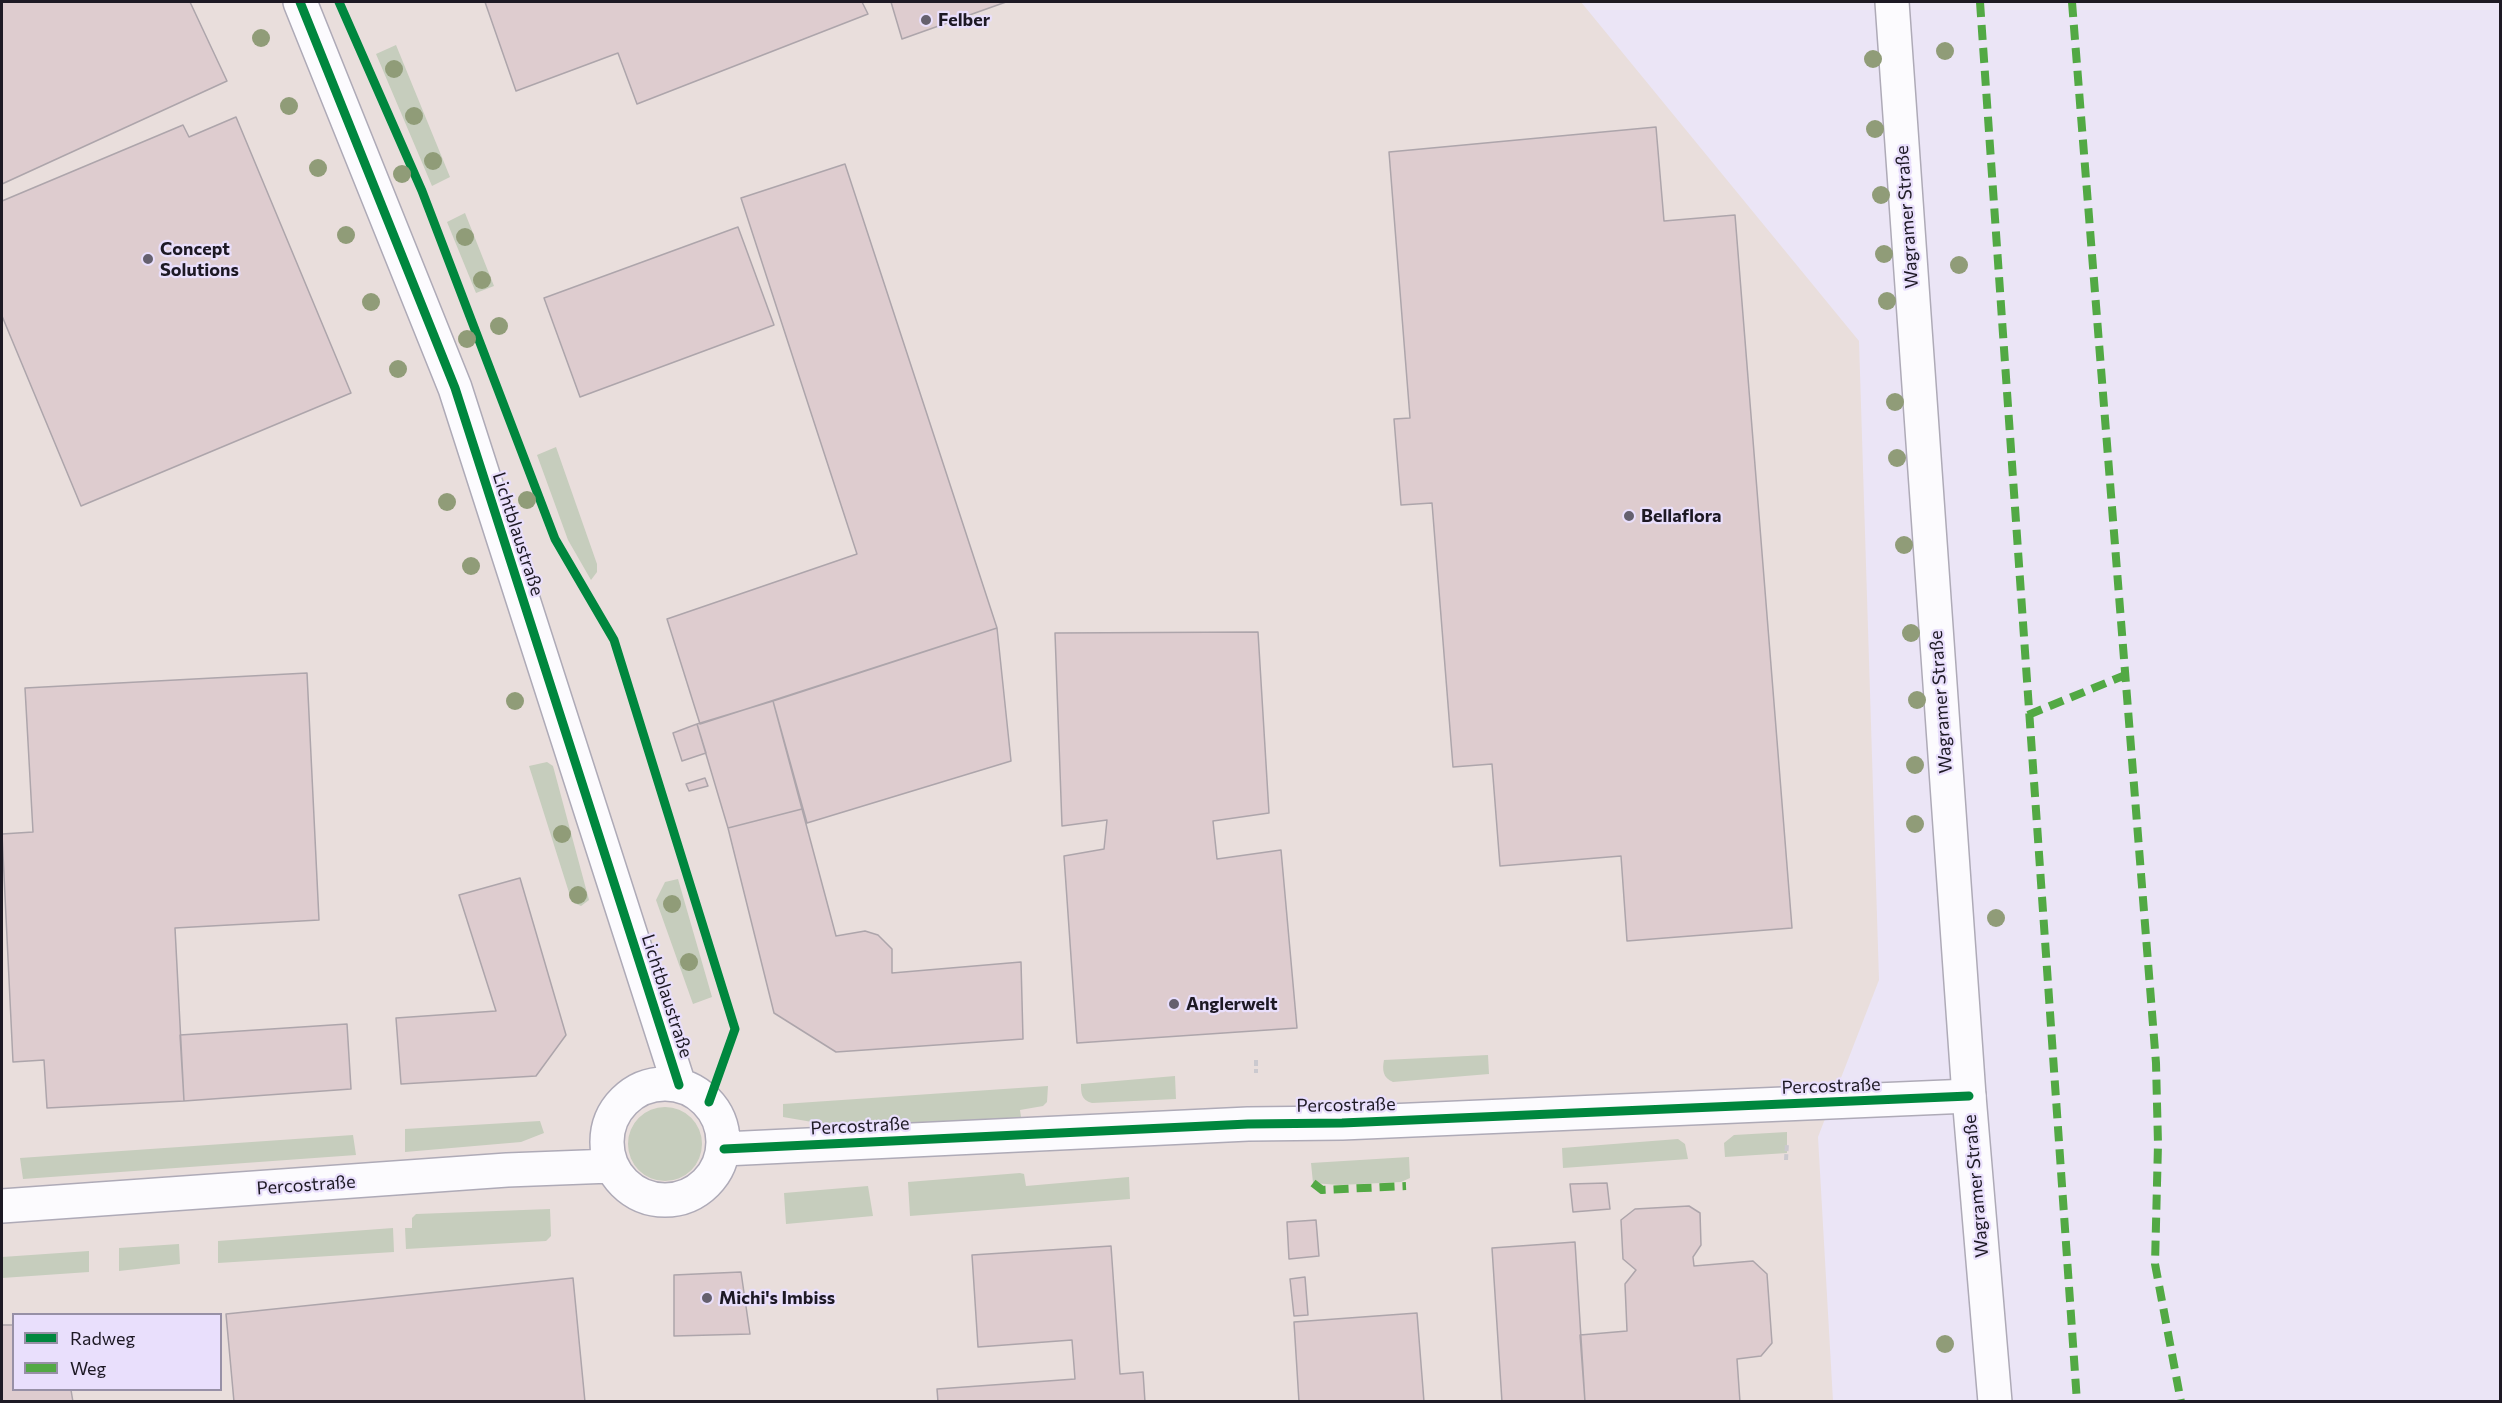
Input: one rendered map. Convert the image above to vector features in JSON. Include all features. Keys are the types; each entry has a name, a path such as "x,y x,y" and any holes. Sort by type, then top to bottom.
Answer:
{"street":[{"name":"Lichtblaustraße","path":"300,2 455,388 679,1085"},
{"name":"Wagramer Straße","path":"1892,2 1969,1096 1995,1401"},
{"path":"653,1084 679,1085 709,1102 722,1129 724,1149 711,1179 697,1192 673,1200 641,1196 611,1166 607,1143 610,1121 625,1099 653,1084"},
{"name":"Percostraße","path":"724,1149 1248,1124 1354,1122 1969,1096"},
{"name":"Percostraße","path":"2,1206 495,1171 611,1166"}],"path":[{"path":"1256,1060 1256,1073"}],"shaded area":[{"path":"2,2 1581,2 1859,341 1879,980 1818,1137 1833,1401 2,1402"}],"green space":[{"path":"396,45 450,177 432,186 376,54"},
{"path":"465,213 494,286 476,293 447,222"},
{"path":"556,447 597,564 597,572 591,580 568,540 537,455"},
{"path":"547,762 553,766 589,900 581,906 572,902 529,766"},
{"path":"678,879 712,997 693,1004 656,900 665,882"},
{"path":"1488,1055 1489,1074 1393,1082 1385,1076 1383,1070 1384,1060"},
{"path":"1175,1076 1176,1099 1092,1103 1084,1098 1082,1093 1081,1084"},
{"path":"1048,1086 1047,1102 1043,1106 1020,1110 1021,1117 1017,1121 818,1123 783,1117 783,1104"},
{"path":"665,1107 686,1113 696,1123 702,1144 696,1165 686,1175 665,1181 644,1175 634,1165 628,1144 634,1123 644,1113"},
{"path":"540,1121 544,1133 521,1142 405,1152 405,1129"},
{"path":"1787,1132 1787,1153 1725,1157 1724,1143 1734,1135"},
{"path":"353,1135 356,1155 23,1179 20,1158"},
{"path":"1678,1139 1685,1144 1688,1159 1563,1168 1562,1148"},
{"path":"1409,1157 1410,1178 1401,1182 1339,1185 1313,1183 1311,1163"},
{"path":"1024,1174 1026,1186 1129,1177 1130,1199 910,1216 908,1182"},
{"path":"868,1186 873,1216 786,1224 784,1193"},
{"path":"550,1209 551,1236 546,1241 406,1249 405,1228 412,1228 412,1218 416,1214"},
{"path":"393,1228 394,1252 218,1263 218,1241"},
{"path":"179,1244 180,1264 119,1271 119,1248"},
{"path":"89,1251 89,1272 2,1278 2,1257"}],"building":[{"path":"2,2 190,2 227,81 2,184"},
{"path":"485,2 862,2 868,14 637,104 618,53 516,91"},
{"name":"Felber","path":"891,2 1006,2 902,39"},
{"name":"Concept Solutions","path":"236,117 351,393 81,506 2,316 2,201 183,125 189,137"},
{"path":"1656,127 1664,221 1735,215 1792,928 1627,941 1621,856 1500,866 1492,764 1453,767 1432,503 1401,505 1394,419 1410,418 1389,152"},
{"path":"845,164 997,628 700,724 667,619 857,554 741,198"},
{"path":"738,227 774,325 580,397 544,298"},
{"path":"997,628 1011,761 807,823 773,701"},
{"path":"1258,632 1269,813 1213,821 1217,859 1281,850 1297,1028 1077,1043 1064,856 1104,849 1107,820 1062,826 1055,633"},
{"path":"307,673 319,920 175,928 184,1101 47,1108 44,1060 13,1062 2,834 33,832 25,688"},
{"path":"773,701 802,809 728,828 697,724"},
{"path":"697,724 706,753 682,761 673,733"},
{"path":"705,778 708,786 689,791 686,784"},
{"path":"802,809 836,936 865,931 878,935 892,949 892,973 1021,962 1023,1039 836,1052 774,1013 728,828"},
{"path":"520,878 566,1035 536,1076 401,1084 396,1018 496,1011 459,895"},
{"path":"347,1024 351,1089 184,1101 180,1035"},
{"path":"1607,1183 1610,1209 1573,1212 1570,1184"},
{"path":"1689,1206 1700,1213 1701,1245 1693,1257 1694,1266 1753,1261 1767,1274 1772,1343 1761,1356 1737,1359 1740,1402 1585,1402 1580,1335 1627,1331 1625,1284 1636,1270 1623,1259 1621,1220 1635,1209"},
{"path":"1316,1220 1319,1256 1289,1259 1287,1222"},
{"path":"1575,1242 1585,1402 1502,1402 1492,1248"},
{"path":"1111,1246 1120,1374 1143,1372 1145,1402 938,1402 937,1389 1075,1379 1072,1340 978,1347 972,1255"},
{"path":"741,1272 750,1334 674,1336 674,1275"},
{"path":"1305,1277 1308,1315 1294,1316 1290,1279"},
{"path":"573,1278 585,1402 234,1402 226,1314"},
{"path":"1417,1313 1424,1402 1299,1402 1294,1322"},
{"path":"2,1325 12,1325 12,1391 71,1391 73,1402 2,1402"}],"marked path":[{"path":"1980,2 2077,1402"},
{"path":"2072,2 2156,1063 2158,1144 2155,1264 2181,1402"},
{"path":"2028,715 2123,676"},
{"path":"1313,1183 1322,1190 1406,1186"}],"cycle path":[{"path":"300,2 455,388 679,1085"},
{"path":"339,2 422,191 555,539 614,640 735,1029 709,1102"},
{"path":"724,1149 1248,1124 1342,1123 1969,1096"}],"place":[{"name":"Felber","path":"926,20"},
{"name":"Concept Solutions","path":"148,259"},
{"name":"Bellaflora","path":"1629,516"},
{"name":"Anglerwelt","path":"1174,1004"},
{"name":"Michi's Imbiss","path":"707,1298"}]}
